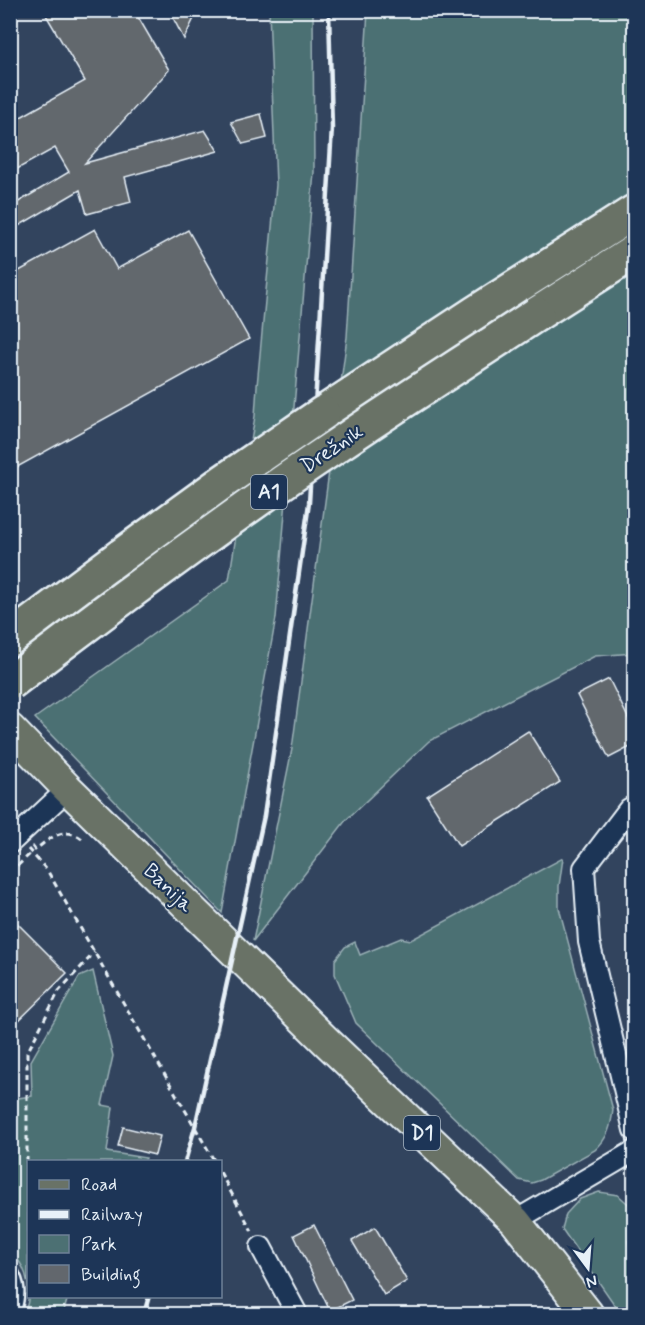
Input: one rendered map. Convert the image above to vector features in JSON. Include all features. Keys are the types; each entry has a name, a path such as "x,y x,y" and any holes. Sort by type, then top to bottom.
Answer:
{"highway":[{"name":"Drežnik","path":"10,639 215,487 396,363 634,212"},
{"name":"Drežnik","path":"10,682 257,500 369,424 634,252"},
{"path":"10,618 80,567 99,558 122,555"}],"main road":[{"name":"Banija","path":"10,729 68,789 329,1044 515,1221"},
{"name":"D1","path":"515,1221 588,1314"}],"street":[{"path":"19,842 68,789"},
{"path":"634,806 629,809 584,868 589,942 634,1130"},
{"path":"515,1221 634,1151"},
{"path":"261,1247 297,1314"}],"lane":[{"path":"10,17 12,10"},
{"path":"10,1267 17,1278 20,1290 15,1314"}],"path":[{"path":"10,778 13,789 10,796"},
{"path":"10,873 52,836 64,833 75,834 83,840"},
{"path":"19,842 33,851 47,870 213,1160"},
{"path":"19,842 33,851"},
{"path":"27,1163 27,1053 59,991 95,952"},
{"path":"222,1176 261,1247"}],"green space":[{"path":"269,11 313,11 314,172 276,618 222,913 35,718 229,580 255,416 276,185"},
{"path":"368,11 634,11 634,653 595,656 429,741 346,820 253,941 292,749 347,337"},
{"path":"563,858 559,908 613,1110 608,1132 595,1150 532,1183 519,1180 356,1023 335,974 335,960 345,947 355,942 360,955 401,938 411,940"},
{"path":"93,971 113,1056 102,1105 113,1107 107,1152 146,1158 145,1160 27,1160 27,1280 20,1263 11,1255 11,1099 32,1096 31,1061 79,977"},
{"path":"599,1192 618,1195 634,1209 634,1238 628,1241 634,1266 634,1314 621,1314 562,1229 566,1214 580,1199"},
{"path":"28,1298 68,1298 63,1314 24,1314"}],"building":[{"path":"43,10 134,10 169,70 85,163 205,130 218,151 125,177 131,202 87,214 80,190 10,231 10,207 69,172 55,148 10,173 10,123 85,81"},
{"path":"169,10 198,10 184,39"},
{"path":"261,114 267,138 243,144 231,122"},
{"path":"95,229 117,269 188,230 249,339 10,471 10,276"},
{"path":"609,679 634,730 634,745 609,758 577,695"},
{"path":"528,731 560,782 459,846 427,796"},
{"path":"10,916 67,973 10,1029"},
{"path":"123,1127 160,1136 155,1155 118,1146"},
{"path":"314,1225 352,1300 330,1311 294,1235"},
{"path":"375,1227 407,1281 384,1295 352,1241"}],"railway":[{"path":"186,1160 195,1127 264,816 309,503 332,128 329,10"},
{"path":"144,1314 148,1298"}]}
